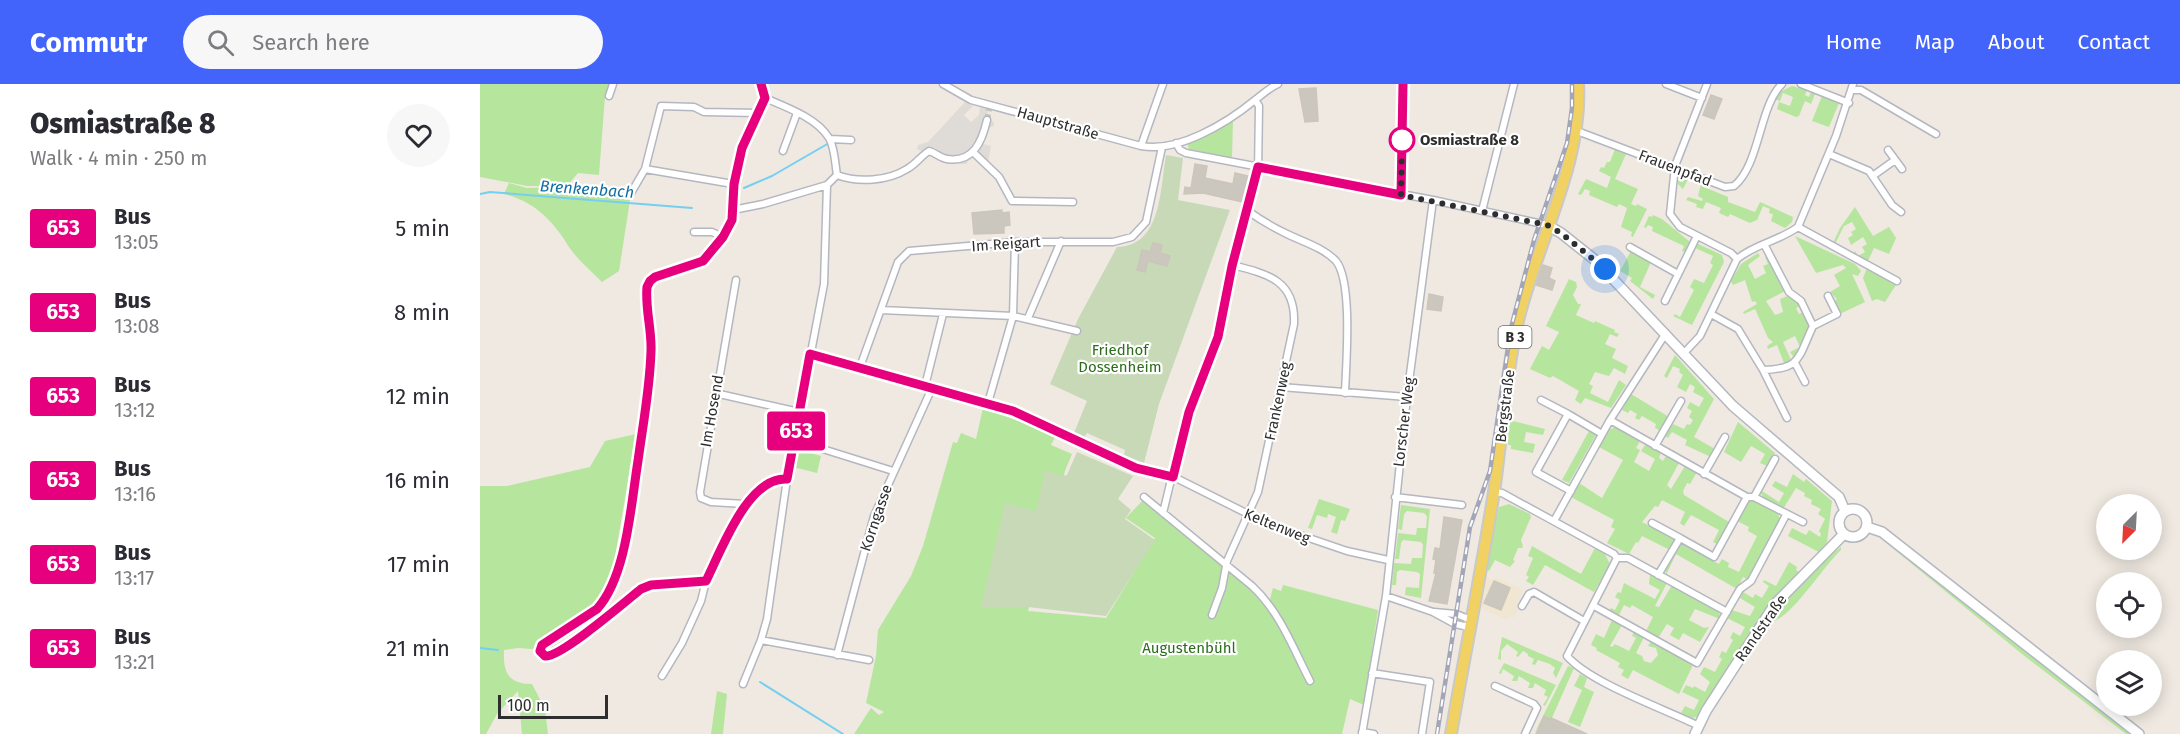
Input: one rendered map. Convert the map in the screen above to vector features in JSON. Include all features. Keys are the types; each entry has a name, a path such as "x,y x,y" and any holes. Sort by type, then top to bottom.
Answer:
{"main road":[{"name":"Bergstraße","path":"1451,734 1493,495 1500,429 1516,327 1529,276 1564,180 1577,131 1578,84"}],"street":[{"path":"609,96 613,84"},
{"path":"706,581 651,585 641,589 553,656 543,655 541,649 545,642 597,609 605,601 614,579 630,519 647,396 651,350 648,284 655,277 699,264 723,237 732,220 734,184 742,148 765,98 761,84"},
{"name":"Hauptstraße","path":"943,84 990,107 1141,146 1162,147 1217,126 1278,84"},
{"path":"1141,146 1163,84"},
{"path":"1401,195 1403,84"},
{"path":"1482,211 1514,84"},
{"path":"1666,84 1702,98"},
{"path":"1707,84 1675,166 1669,203 1670,214 1680,227 1731,253 1737,259"},
{"name":"Frauenpfad","path":"1577,131 1675,166 1725,187 1737,184 1745,174 1773,97 1782,84"},
{"path":"1800,84 1849,103"},
{"path":"1684,353 1700,336 1737,259 1745,252 1798,226 1829,154 1853,87 1936,134"},
{"path":"765,98 797,113 823,130 830,139 837,175"},
{"path":"1163,513 1189,412 1218,337 1232,266 1248,212 1258,167 1259,106 1255,100"},
{"path":"631,193 645,169 661,106 694,107 704,112 758,113"},
{"path":"783,151 797,113"},
{"path":"837,175 862,180 900,173 931,151 951,159 967,157 980,143 987,120"},
{"path":"830,139 851,140"},
{"path":"1176,143 1180,150 1186,153 1433,200 1547,225 1595,260 1733,406 1839,497 1845,511"},
{"name":"Im Reigart","path":"860,366 898,262 909,251 1016,242 1124,241 1139,233 1146,222 1162,147"},
{"path":"1888,150 1902,169"},
{"path":"973,152 999,177 1012,201 1073,202"},
{"path":"1829,154 1857,164 1874,175 1892,205 1901,212"},
{"path":"1874,175 1895,160"},
{"path":"645,169 734,184"},
{"path":"733,210 763,204 827,185 837,175"},
{"path":"743,684 761,640 771,596 787,479 824,284 827,185"},
{"name":"Lorscher Weg","path":"1362,733 1386,596 1395,497 1433,200"},
{"path":"1248,212 1324,252 1335,261 1340,269 1344,280 1348,333 1346,393"},
{"path":"1798,226 1897,281"},
{"path":"694,232 712,232 723,237"},
{"path":"1665,301 1697,236"},
{"path":"1028,318 1061,241"},
{"path":"988,403 1013,316 1016,242"},
{"path":"1764,244 1789,292 1801,301 1813,326"},
{"path":"1630,247 1678,274"},
{"name":"Frankenweg","path":"1212,615 1222,588 1226,567 1258,492 1294,324 1291,296 1281,284 1266,275 1232,266"},
{"name":"Im Hosend","path":"736,280 700,492 701,498 711,502 745,504"},
{"path":"1762,370 1785,370 1795,363 1813,326 1839,314 1828,296"},
{"path":"881,310 1013,316 1077,331"},
{"name":"Korngasse","path":"837,655 874,516 928,387 943,314"},
{"path":"1711,314 1738,328 1787,418"},
{"path":"1554,521 1610,420 1666,333"},
{"name":"Keltenweg","path":"810,354 988,403 1032,419 1140,469 1173,477 1247,515 1301,537 1388,560"},
{"path":"1795,363 1805,382"},
{"path":"1281,387 1407,397"},
{"path":"715,393 799,412"},
{"path":"1541,400 1602,434"},
{"path":"1655,446 1681,401"},
{"path":"1568,414 1536,472 1571,491"},
{"path":"1610,420 1704,474 1803,522"},
{"path":"1704,474 1725,437"},
{"path":"794,440 893,471"},
{"path":"1652,523 1714,557 1775,459"},
{"path":"662,676 682,643 701,601 706,581 745,504 761,487 780,479 787,479"},
{"path":"1493,495 1511,500 1554,521 1614,554 1617,558 1628,558 1727,612"},
{"path":"1144,497 1226,567 1252,586 1273,609 1310,681"},
{"path":"1395,497 1462,505"},
{"path":"1855,509 1864,513 1867,527 1857,537 1844,534 1838,522 1845,511 1855,509"},
{"path":"1594,606 1697,663 1740,589 1751,581 1786,515"},
{"path":"1867,527 1882,532 2139,734"},
{"name":"Randstraße","path":"1697,730 1775,604 1844,534"},
{"path":"1658,575 1680,538"},
{"path":"1617,558 1567,656 1575,665 1697,730"},
{"path":"1522,606 1529,594 1534,592 1584,621"},
{"path":"1386,596 1432,612 1446,620 1470,624"},
{"path":"1456,614 1474,603"},
{"path":"1432,612 1456,614 1470,624"},
{"path":"761,640 869,660"},
{"path":"1372,673 1430,682 1422,734"},
{"path":"1496,686 1534,704 1537,708 1525,734"},
{"path":"1362,733 1374,734"}],"shaded area":[{"path":"965,102 973,106 964,115 971,122 979,115 980,107 988,109 986,120 994,122 994,126 986,129 983,144 991,146 988,162 983,164 975,156 967,164 949,164 917,149 918,145 928,142"},
{"path":"1485,576 1494,581 1496,577 1523,590 1514,618 1510,616 1507,620 1480,608"}],"green space":[{"path":"480,84 609,84 605,96 599,175 578,173 567,186 527,186 480,177"},
{"path":"1792,86 1807,90 1805,95 1809,97 1811,92 1815,94 1811,104 1805,101 1799,116 1796,117 1777,109 1779,102 1790,106 1793,97 1783,93 1780,101 1776,100 1780,92"},
{"path":"1822,96 1839,103 1829,127 1812,121"},
{"path":"1233,120 1232,158 1189,149 1187,143 1212,133"},
{"path":"1615,149 1626,154 1615,179 1638,189 1631,204 1647,209 1633,237 1632,232 1621,227 1627,208 1619,204 1617,207 1589,195 1590,191 1585,189 1581,195 1578,194 1586,179 1607,188 1611,177 1599,171 1607,162 1610,162"},
{"name":"Friedhof Dossenheim","path":"1166,155 1183,158 1178,200 1230,210 1159,404 1144,463 1124,455 1125,450 1087,433 1084,438 1074,433 1087,401 1050,384 1078,319 1117,247 1132,244 1143,237 1151,226 1160,199"},
{"path":"1680,174 1705,182 1704,187 1728,197 1728,202 1755,212 1760,202 1793,217 1792,222 1785,228 1771,221 1773,214 1769,213 1770,209 1763,206 1757,220 1750,223 1730,214 1728,217 1719,213 1721,208 1706,202 1703,209 1696,207 1697,204 1686,200 1688,197 1702,201 1703,199 1698,196 1701,184 1688,179 1683,189 1677,183"},
{"path":"509,183 527,188 568,187 597,196 630,200 619,271 602,282 576,256 550,221 534,207 504,194"},
{"path":"1855,207 1873,236 1889,227 1896,238 1889,254 1874,248 1867,263 1852,255 1855,251 1858,256 1865,252 1862,247 1867,244 1863,237 1851,245 1848,238 1856,229 1852,222 1844,226 1835,244 1833,243 1840,228"},
{"path":"1653,215 1662,219 1690,242 1685,252 1682,251 1684,246 1652,231 1653,227 1648,225 1644,227 1649,216"},
{"path":"1795,236 1855,264 1861,271 1858,276 1852,274 1865,302 1842,313 1837,311 1833,303 1837,299 1830,292 1840,286 1834,275 1846,268 1843,265 1816,273"},
{"path":"1696,243 1722,255 1724,262 1692,325 1673,316 1675,314 1680,317 1694,290 1690,287 1694,279 1704,283 1713,265 1710,263 1713,256 1693,247"},
{"path":"1631,251 1651,262 1640,287 1655,295 1653,299 1630,281 1632,278 1620,271"},
{"path":"1758,253 1760,256 1748,265 1755,279 1766,273 1763,266 1768,264 1765,257 1768,256 1785,291 1766,301 1775,315 1783,312 1780,299 1790,295 1797,299 1800,306 1796,308 1799,314 1804,312 1811,325 1795,359 1790,352 1800,347 1795,336 1783,342 1791,360 1784,363 1777,345 1768,349 1767,346 1773,342 1768,338 1755,309 1744,314 1743,312 1757,304 1755,301 1752,302 1745,280 1733,285 1731,281 1741,264"},
{"path":"1867,268 1896,285 1885,302 1877,299 1872,301 1863,278"},
{"path":"1569,279 1576,282 1577,287 1573,295 1578,304 1581,304 1576,315 1594,323 1595,321 1619,334 1617,337 1610,334 1605,344 1616,349 1612,358 1628,366 1625,374 1614,368 1609,376 1595,372 1589,384 1593,386 1590,393 1608,402 1619,380 1626,385 1611,408 1585,398 1581,404 1575,400 1579,391 1553,376 1550,378 1530,369 1542,346 1549,350 1559,332 1546,326"},
{"path":"1675,355 1714,399 1694,437 1715,449 1711,457 1685,445 1687,440 1672,432 1668,438 1665,436 1673,424 1684,429 1687,424 1690,425 1693,420 1689,417 1692,411 1687,408 1690,402 1699,407 1704,398 1693,392 1695,387 1690,384 1686,392 1677,387 1683,375 1679,372 1680,369 1673,366 1667,378 1664,376"},
{"path":"1631,394 1669,417 1661,431 1655,428 1656,424 1642,416 1639,420 1635,418 1637,414 1630,410 1628,413 1622,410"},
{"name":"Augustenbühl","path":"983,408 1056,435 1051,445 1072,454 1065,471 1028,611 1106,618 1155,538 1126,518 1143,500 1260,596 1273,613 1309,683 1314,684 1270,599 1273,588 1281,591 1283,585 1378,610 1364,705 1350,699 1342,734 854,734 871,708 879,715 884,712 866,703 876,656 878,630 911,576 923,546 953,442 957,443 961,433 976,439"},
{"path":"1513,421 1545,429 1543,435 1526,432 1524,442 1535,444 1533,453 1511,449 1511,445 1508,445 1509,423"},
{"path":"1738,422 1775,453 1767,466 1760,463 1765,454 1751,446 1741,462 1724,452"},
{"path":"1616,427 1640,441 1636,448 1640,450 1634,462 1649,471 1655,459 1641,451 1646,444 1661,452 1659,458 1663,461 1666,456 1679,463 1667,485 1671,489 1685,466 1697,472 1690,484 1687,483 1683,491 1684,495 1729,522 1717,544 1713,542 1719,530 1691,515 1684,526 1680,523 1685,512 1662,500 1642,522 1675,539 1670,550 1642,536 1629,554 1607,543 1615,529 1611,527 1614,520 1571,497 1579,483 1602,498 1623,460 1599,447 1608,430"},
{"path":"1589,431 1596,435 1569,483 1562,480"},
{"path":"636,434 607,603 598,614 546,652 545,650 518,648 504,650 504,664 508,675 517,682 532,684 545,709 548,734 522,734 518,691 497,714 486,734 480,734 480,486 507,486 590,467 605,441"},
{"path":"800,450 821,456 817,473 793,467 796,453"},
{"path":"1077,452 1133,476 1118,499 1131,510 1125,519 1155,540 1106,616 1028,607 981,607 1005,503 1036,511 1045,470 1061,476 1067,475"},
{"path":"1793,474 1804,482 1806,479 1832,501 1827,542 1819,552 1788,536 1792,528 1806,535 1809,530 1820,537 1819,531 1825,519 1818,514 1821,509 1811,504 1812,500 1796,488 1783,509 1764,499 1761,493 1762,491 1779,502 1784,493 1772,486 1775,481 1787,487"},
{"path":"1319,499 1350,509 1345,521 1341,520 1337,534 1331,532 1336,517 1328,514 1327,518 1317,515 1312,529 1308,528"},
{"path":"1748,501 1755,501 1778,514 1781,521 1749,580 1743,577 1737,589 1676,554 1666,575 1665,568 1677,547 1684,544 1719,564 1722,559 1729,563 1728,567 1739,572 1757,536 1748,531 1749,527 1737,521"},
{"path":"1509,504 1530,514 1531,517 1521,540 1523,546 1518,548 1513,560 1515,561 1510,567 1495,560 1489,571 1486,569 1499,507"},
{"path":"1401,505 1430,509 1421,598 1405,595 1406,587 1419,588 1420,574 1417,572 1400,570 1397,572 1396,585 1392,585 1394,563 1411,564 1412,558 1422,558 1423,545 1421,542 1403,540 1399,559 1395,559 1398,533 1416,535 1417,528 1426,528 1427,516 1424,513 1407,511 1404,514 1402,530 1398,529"},
{"path":"1879,537 2096,705 2096,711 2022,654"},
{"path":"1532,546 1581,574 1595,548 1605,554 1610,564 1594,592 1545,565 1533,585 1526,581 1533,558 1528,556"},
{"path":"1841,547 1841,550 1798,602 1772,621 1775,613 1791,593"},
{"path":"1789,562 1797,567 1796,570 1799,572 1757,622 1700,716 1692,718 1681,713 1685,706 1694,710 1699,700 1682,692 1686,685 1693,688 1694,686 1705,692 1710,682 1700,674 1704,667 1715,672 1722,659 1719,657 1722,651 1726,653 1733,640 1730,638 1733,632 1740,636 1745,627 1727,618 1732,610 1750,616 1755,607 1740,598 1743,592 1753,598 1755,594 1762,598 1769,586 1763,582 1764,580 1776,586"},
{"path":"1650,574 1667,583 1655,606 1659,607 1672,585 1719,610 1720,619 1695,609 1689,620 1704,628 1709,627 1700,642 1683,633 1679,640 1670,635 1674,628 1667,624 1658,638 1646,631 1653,617 1632,605 1630,608 1624,605 1619,615 1609,611 1611,608 1615,610 1620,600 1615,597 1618,592 1621,593 1624,583 1655,599 1660,590 1649,584"},
{"path":"1612,620 1622,625 1610,646 1615,644 1629,651 1636,638 1632,636 1634,632 1644,637 1636,653 1642,656 1644,661 1651,663 1658,655 1656,648 1648,646 1651,641 1692,664 1679,694 1633,670 1628,679 1621,675 1624,670 1618,667 1620,663 1591,645 1596,634 1604,638"},
{"path":"1502,637 1563,663 1556,678 1553,673 1555,668 1550,664 1538,660 1535,665 1532,664 1534,659 1528,654 1523,651 1518,657 1516,656 1518,652 1507,644 1501,651 1501,660 1498,659"},
{"path":"1504,663 1556,685 1545,706 1543,705 1548,697 1544,695 1546,690 1535,683 1533,688 1528,688 1530,683 1519,676 1517,681 1512,681 1514,676 1503,669 1501,674 1499,673"},
{"path":"1568,666 1574,668 1551,720 1544,717 1534,734"},
{"path":"1580,674 1587,678 1584,687 1594,692 1580,727 1568,722 1582,690 1574,686"},
{"path":"717,691 727,694 723,734 711,734"},
{"path":"2103,716 2110,716 2133,734 2126,734"}],"building":[{"path":"1316,88 1318,121 1305,122 1299,89"},
{"path":"1711,95 1722,99 1714,119 1703,115"},
{"path":"1195,164 1207,166 1205,178 1233,184 1235,173 1248,176 1243,202 1203,193 1184,194 1185,187 1191,188"},
{"path":"1002,210 1002,213 1009,212 1010,225 1004,226 1004,233 974,234 972,213"},
{"path":"1153,243 1162,245 1160,253 1170,256 1167,266 1148,261 1145,272 1137,270 1142,250 1150,252"},
{"path":"1543,265 1552,268 1549,278 1555,281 1552,290 1536,285"},
{"path":"1429,294 1443,297 1441,311 1427,309"},
{"path":"1444,517 1462,520 1447,604 1429,601 1436,573 1434,573 1436,560 1433,559 1435,548 1440,549"},
{"path":"1494,581 1510,588 1501,610 1484,603"},
{"path":"1544,716 1551,720 1551,718 1587,734 1536,734"}],"waterway":[{"name":"Brenkenbach","path":"744,188 772,176 829,143"},
{"name":"Brenkenbach","path":"480,194 490,192 692,208"},
{"path":"480,648 498,650"},
{"path":"760,682 843,734"}],"tunnel":[{"path":"987,120 989,109"}],"railway":[{"path":"1437,734 1470,527 1490,471 1511,328 1534,240 1567,143 1572,108 1572,84"}],"bus line":[{"name":"653","path":"761,84 765,98 742,148 734,184 732,220 723,237 707,258 699,264 655,277 651,279 647,287 651,350 647,396 630,519 610,592 605,601 590,615 545,642 540,651 545,656 553,656 572,643 641,589 651,585 706,581 745,504 761,487 771,481 787,479 810,354 860,366 1013,411 1136,468 1173,477 1183,430 1207,370 1222,323 1232,266 1258,167 1401,195 1403,84"}],"place":[{"name":"Osmiastraße 8","path":"1402,140"}],"route":[{"path":"1402,140 1401,195 1547,225 1561,233 1605,269"}]}
